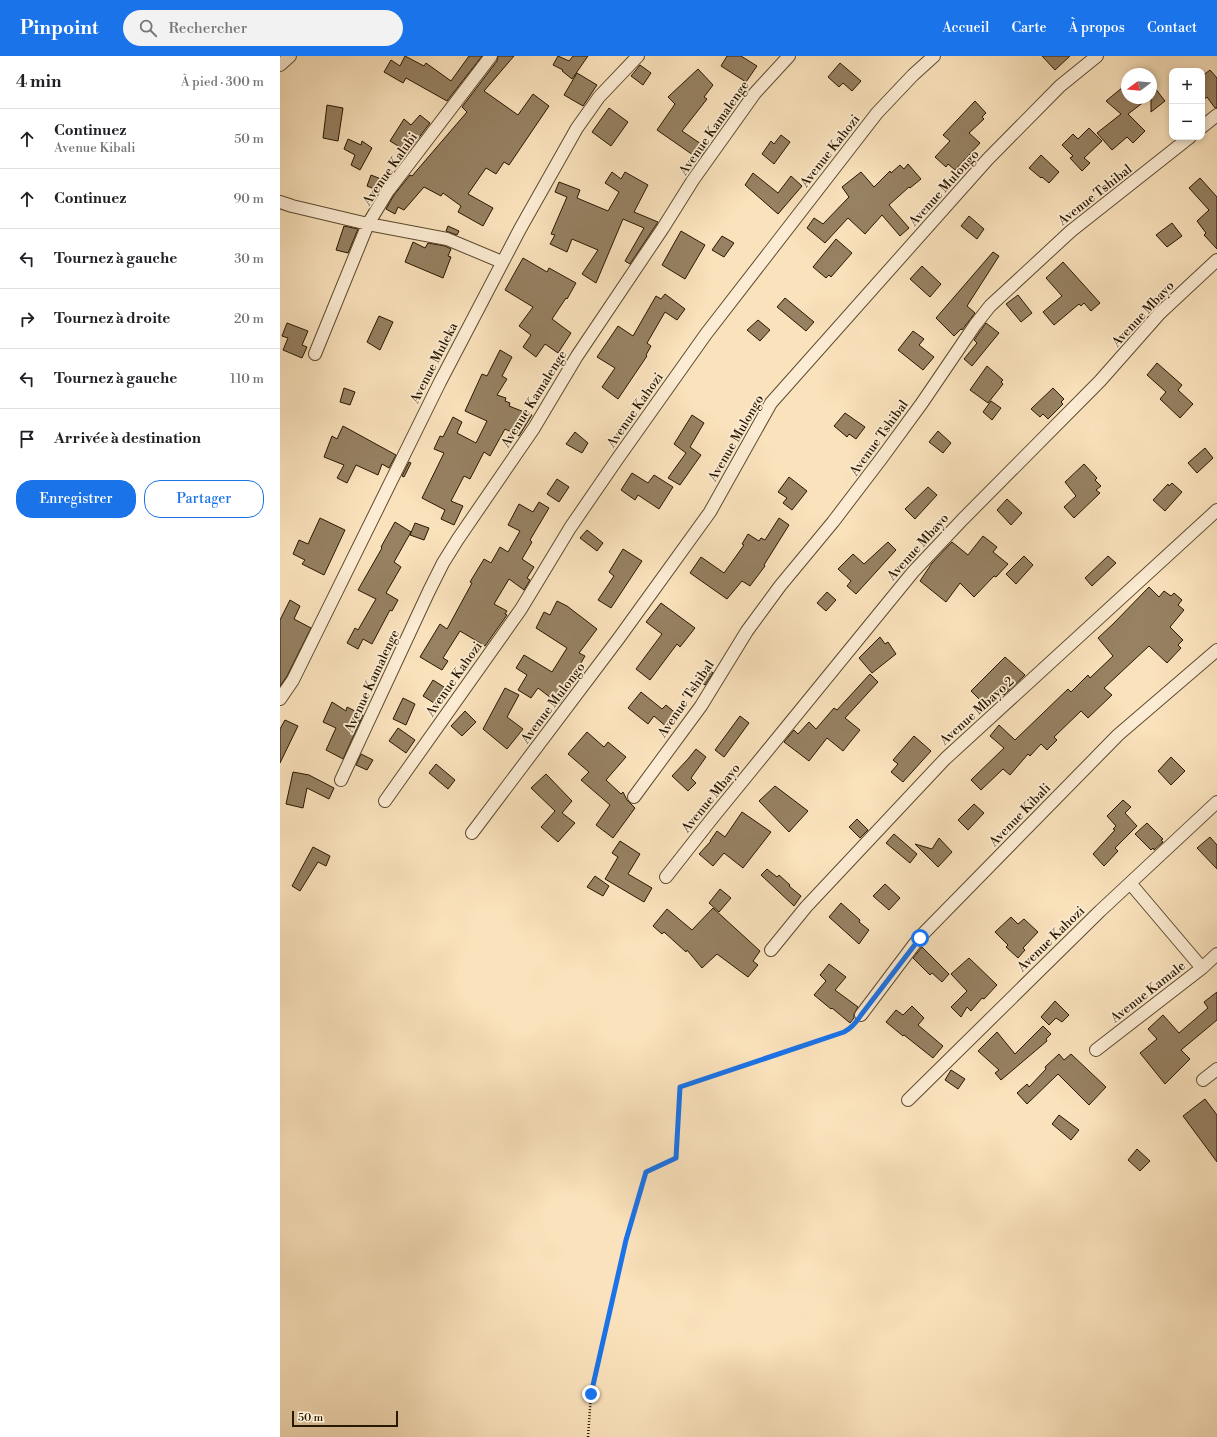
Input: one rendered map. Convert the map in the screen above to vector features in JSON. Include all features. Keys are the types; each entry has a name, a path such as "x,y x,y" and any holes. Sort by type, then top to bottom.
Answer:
{"street":[{"path":"280,65 290,56"},
{"name":"Avenue Kalubi","path":"315,354 368,224 388,191 491,56"},
{"name":"Avenue Muleka","path":"280,699 293,680 440,382 502,262 577,128 599,97 638,56"},
{"name":"Avenue Kamalenge","path":"341,780 443,564 534,428 577,356 663,228 693,180 755,93 789,56"},
{"name":"Avenue Kahozi","path":"385,801 521,609 570,528 706,334 877,113 913,75 934,56"},
{"name":"Avenue Mulongo","path":"472,833 619,638 710,512 771,403 987,160 1060,86 1097,56"},
{"path":"1205,125 1217,115"},
{"name":"Avenue Tshibal","path":"634,797 701,706 747,631 780,586 833,522 881,459 990,306 1071,231 1186,140"},
{"path":"280,202 368,224 447,239 502,262"},
{"name":"Avenue Mbayo","path":"666,877 913,572 1100,382 1160,313 1217,260"},
{"name":"Avenue Mbayo 2","path":"771,950 806,907 945,759 1217,510"},
{"name":"Avenue Kibali","path":"861,1015 920,938 1118,735 1217,650"},
{"name":"Avenue Kahozi","path":"908,1100 1130,883 1217,802"},
{"path":"1130,883 1202,968"},
{"name":"Avenue Kamale","path":"1096,1050 1202,968 1217,954"},
{"path":"1203,1080 1217,1069"}],"path":[{"path":"588,1437 591,1394 626,1240 646,1172 676,1158 680,1087 844,1032 855,1024 861,1015"}],"building":[{"path":"405,56 424,66 426,63 451,81 469,56 482,56 447,101 406,78 403,83 384,72 391,60 400,66"},
{"path":"498,56 514,56 484,91 518,115 533,94 549,106 509,165 504,162 496,174 486,168 468,194 493,208 483,226 458,212 461,206 443,193 441,196 424,187 404,210 398,207 395,214 386,209 394,195 410,175 412,176 467,112 462,107 497,61"},
{"path":"558,56 569,61 573,56 588,56 572,79 562,71 563,70 553,65"},
{"path":"727,56 741,56 757,66 746,82 721,66"},
{"path":"1042,56 1070,56 1055,70"},
{"path":"840,63 861,81 852,91 843,83 839,87 828,77"},
{"path":"640,65 651,73 643,85 631,76"},
{"path":"698,69 713,85 704,97 707,99 682,131 707,148 701,157 695,152 693,155 657,130 675,104 668,97"},
{"path":"1210,70 1217,78 1217,108 1215,108 1207,97 1205,99 1205,74"},
{"path":"577,73 597,85 583,106 564,95"},
{"path":"1121,89 1121,104 1141,104 1128,114 1145,131 1133,143 1127,137 1112,150 1097,133 1121,114 1106,101"},
{"path":"1157,91 1165,101 1151,112 1151,104 1157,104"},
{"path":"975,101 986,113 982,117 984,119 969,133 980,143 955,170 948,164 946,167 935,157 950,141 943,135"},
{"path":"327,105 343,108 338,141 323,138"},
{"path":"609,108 628,122 611,146 592,132"},
{"path":"420,115 430,123 408,152 390,141 404,119 411,125"},
{"path":"1089,128 1102,141 1084,158 1090,163 1082,171 1070,158 1073,156 1062,145 1073,134 1078,139"},
{"path":"781,135 790,142 774,164 762,154 771,141 774,144"},
{"path":"348,139 361,145 362,141 372,148 360,170 351,165 355,155 344,149"},
{"path":"1041,155 1059,172 1049,183 1029,168"},
{"path":"908,164 921,179 910,188 909,187 889,205 909,228 900,236 882,215 865,234 848,218 825,243 807,228 814,218 823,224 849,197 842,187 861,172 874,187 890,171 891,173 900,165 904,169"},
{"path":"612,172 621,179 625,172 648,185 634,212 658,222 630,264 625,261 644,228 623,219 596,283 582,274 598,250 572,239 567,252 550,244 555,235 551,234 567,197 555,192 559,182 580,190 577,198 608,211 619,192 605,183"},
{"path":"753,173 778,193 791,176 802,186 778,214 745,185"},
{"path":"371,175 386,181 379,191 367,186"},
{"path":"1200,178 1217,197 1217,249 1204,235 1206,233 1197,221 1209,210 1189,188"},
{"path":"969,216 984,229 977,239 961,226"},
{"path":"1172,223 1182,236 1167,247 1156,235"},
{"path":"344,226 358,229 348,253 336,250"},
{"path":"448,226 459,231 457,235 446,231"},
{"path":"681,231 705,245 685,279 662,265"},
{"path":"722,236 734,243 724,257 712,250"},
{"path":"836,239 852,253 831,277 829,275 826,278 813,267"},
{"path":"413,242 425,248 428,243 445,246 451,249 448,256 451,257 443,278 405,262"},
{"path":"993,252 999,256 967,306 975,313 962,330 961,329 954,336 936,318"},
{"path":"523,258 547,272 549,268 576,283 567,299 566,298 552,319 571,333 558,353 545,344 536,357 523,347 531,335 519,326 533,307 505,290"},
{"path":"1063,262 1100,303 1091,311 1084,303 1081,306 1079,304 1054,325 1043,312 1062,296 1046,278"},
{"path":"922,266 941,284 930,297 910,279"},
{"path":"665,294 685,309 677,320 665,312 647,343 651,346 646,355 647,356 618,399 602,387 615,368 597,357 618,326 633,336 656,296 661,299"},
{"path":"1018,295 1032,313 1021,322 1006,304"},
{"path":"785,298 814,322 806,331 777,307"},
{"path":"379,316 393,322 380,350 367,342"},
{"path":"758,320 770,330 760,341 747,330"},
{"path":"287,323 308,331 302,345 307,347 302,358 283,350 288,338 282,336"},
{"path":"986,323 999,333 972,366 964,359 977,343 974,340"},
{"path":"913,331 924,339 919,345 934,357 923,370 898,350"},
{"path":"500,350 512,357 502,376 507,379 497,395 506,398 505,401 510,403 509,406 532,415 519,436 505,429 490,456 484,452 470,479 464,476 451,501 463,506 454,525 441,519 445,510 422,498 444,453 434,449 440,436 443,437 453,417 462,422 457,433 476,443 487,421 465,411 482,374 487,376"},
{"path":"1157,363 1182,385 1178,390 1193,404 1180,418 1160,399 1166,392 1147,375"},
{"path":"987,366 1003,380 1001,382 1003,384 988,403 970,390"},
{"path":"344,388 355,392 350,405 340,402"},
{"path":"1053,388 1064,399 1061,402 1063,404 1048,419 1043,414 1040,417 1031,409"},
{"path":"991,401 1001,408 992,420 983,412"},
{"path":"845,413 865,427 856,439 849,434 847,437 834,426"},
{"path":"692,415 704,423 690,447 701,455 680,485 668,478 686,453 674,444"},
{"path":"343,426 396,455 389,468 382,464 378,475 356,465 347,483 337,478 344,465 324,457 332,436 337,439"},
{"path":"938,431 951,443 943,453 929,442"},
{"path":"575,432 588,443 582,453 566,444"},
{"path":"1205,448 1213,458 1197,473 1188,463"},
{"path":"409,462 411,463 404,477 402,476"},
{"path":"1084,464 1097,478 1095,480 1101,486 1096,490 1100,493 1074,518 1064,507 1076,496 1065,482"},
{"path":"632,473 648,483 654,475 673,487 659,509 638,495 635,500 621,490"},
{"path":"789,477 807,491 792,510 783,503 787,498 778,492"},
{"path":"557,479 569,487 559,502 547,494"},
{"path":"1172,483 1182,492 1165,511 1153,500 1168,484 1169,486"},
{"path":"928,487 937,495 915,519 905,509"},
{"path":"1007,499 1022,513 1011,525 997,510"},
{"path":"539,502 549,508 530,540 532,542 522,559 534,567 527,578 530,580 524,590 509,579 494,604 507,611 505,614 507,615 485,646 460,631 443,658 448,661 442,670 420,657 440,624 447,629 472,583 470,582 484,559 491,563 500,547 508,552 520,531 508,525 519,504 533,512"},
{"path":"320,518 345,530 324,575 302,564 305,560 293,554 299,540 308,544"},
{"path":"779,518 789,525 764,565 765,566 750,586 742,581 727,599 690,573 701,557 724,573 744,545 742,544 748,534 759,541 761,538 765,540"},
{"path":"395,522 411,532 394,562 401,567 386,593 398,600 392,611 390,610 372,644 363,639 358,649 347,643 355,628 358,630 376,599 358,590"},
{"path":"415,523 429,528 424,540 410,535"},
{"path":"587,530 603,543 597,551 580,538"},
{"path":"983,536 997,547 993,552 1008,564 974,597 960,583 946,602 920,581 932,563 952,542 968,555"},
{"path":"888,542 896,550 856,594 847,586 851,581 838,569 853,554 864,564"},
{"path":"623,549 642,561 611,608 598,600 614,576 609,572"},
{"path":"1024,556 1033,565 1016,584 1006,574"},
{"path":"1108,556 1116,563 1092,586 1085,578"},
{"path":"1149,587 1159,597 1164,591 1171,596 1174,593 1182,600 1178,605 1184,610 1170,627 1183,640 1178,645 1181,648 1167,663 1149,646 1104,688 1112,695 1088,718 1081,711 1054,737 1057,740 1047,750 1041,744 1030,756 1028,754 1010,775 1003,769 981,790 971,780 1004,748 990,736 999,725 1015,740 1068,689 1071,692 1088,675 1090,678 1113,656 1098,638"},
{"path":"827,592 836,600 826,611 817,603"},
{"path":"290,600 300,606 294,619 311,628 287,676 280,686 280,620"},
{"path":"557,601 567,606 597,629 579,653 585,656 575,673 579,676 559,704 538,688 531,698 518,690 527,675 516,668 524,655 552,672 567,648 536,628 544,612 550,615"},
{"path":"661,603 695,628 680,647 677,644 650,680 636,669 662,634 646,622"},
{"path":"880,637 885,644 888,642 896,654 872,673 859,658"},
{"path":"1005,657 1025,675 1004,695 999,691 985,705 971,691"},
{"path":"706,667 713,673 705,685 697,679"},
{"path":"870,674 878,682 845,718 860,730 843,751 827,738 809,761 784,742 794,730 798,734 809,722 816,729 834,708 837,710"},
{"path":"433,680 444,687 434,703 423,696"},
{"path":"505,688 519,695 507,717 523,729 507,749 483,729"},
{"path":"641,692 662,709 666,705 679,716 668,728 654,716 648,724 628,708"},
{"path":"403,698 415,704 406,725 393,719"},
{"path":"332,702 346,711 347,707 363,715 343,759 326,750 336,728 323,722"},
{"path":"465,711 476,722 462,736 451,726"},
{"path":"740,716 749,723 724,757 715,750"},
{"path":"285,720 298,726 280,763 280,729"},
{"path":"398,728 415,740 406,753 389,741"},
{"path":"587,732 604,747 608,742 626,757 606,780 621,794 623,792 627,800 635,808 613,838 596,825 610,805 581,780 589,772 568,754"},
{"path":"914,736 931,751 903,782 891,772 898,764 893,760"},
{"path":"696,749 706,757 691,778 696,783 688,791 672,776"},
{"path":"361,754 373,760 367,770 356,765"},
{"path":"1171,757 1185,771 1171,785 1158,771"},
{"path":"436,764 455,780 448,789 429,773"},
{"path":"293,772 309,775 334,788 329,799 307,788 303,808 286,804"},
{"path":"546,774 572,801 562,813 575,823 558,842 541,827 555,811 531,788"},
{"path":"775,786 808,811 789,832 759,801"},
{"path":"1123,800 1131,807 1125,813 1137,826 1115,848 1118,851 1104,866 1093,854 1115,830 1113,829 1116,826 1107,816"},
{"path":"974,804 984,813 968,830 958,820"},
{"path":"742,812 771,832 743,868 724,853 713,866 699,854 711,841 717,831 725,837"},
{"path":"857,819 868,830 860,838 849,827"},
{"path":"1147,823 1163,839 1161,840 1163,842 1154,850 1153,848 1151,850 1135,834"},
{"path":"894,834 917,854 910,863 886,843"},
{"path":"1210,837 1217,845 1217,869 1197,848"},
{"path":"939,838 952,852 938,867 915,844 932,849"},
{"path":"620,841 640,854 628,874 652,888 644,902 605,879 618,857 612,853"},
{"path":"313,847 330,856 326,866 318,862 300,891 292,886"},
{"path":"767,869 777,877 779,875 801,896 794,906 761,875"},
{"path":"595,876 609,886 603,896 587,887"},
{"path":"885,884 900,898 889,910 873,896"},
{"path":"720,889 731,898 719,912 709,903"},
{"path":"841,903 869,930 859,944 829,917"},
{"path":"713,908 760,951 753,961 758,965 748,977 717,954 702,968 687,950 686,952 664,932 662,934 653,926 667,909 692,930"},
{"path":"1011,917 1018,924 1024,919 1038,932 1023,948 1025,950 1018,958 1006,947 1008,945 995,932"},
{"path":"922,947 949,974 942,982 932,973 930,975 913,958"},
{"path":"969,958 997,985 984,999 982,998 971,1011 967,1007 961,1017 951,1007 967,991 951,974"},
{"path":"829,964 846,977 835,990 858,1007 854,1014 854,1018 850,1023 814,995 826,981 820,975"},
{"path":"1217,992 1217,1020 1181,1050 1190,1059 1165,1084 1140,1053 1157,1039 1148,1029 1163,1015 1179,1033 1208,1008 1204,1002"},
{"path":"1055,1001 1069,1015 1062,1022 1056,1018 1049,1025 1041,1017"},
{"path":"912,1006 924,1018 918,1025 943,1046 933,1058 886,1022 896,1010 903,1015"},
{"path":"1043,1026 1051,1034 1046,1039 1047,1041 1001,1080 995,1073 999,1070 978,1051 997,1032 1015,1054"},
{"path":"1059,1054 1064,1060 1071,1054 1106,1087 1089,1105 1058,1074 1027,1104 1017,1093 1027,1084 1029,1087 1046,1069 1045,1067"},
{"path":"951,1070 965,1079 958,1089 945,1080"},
{"path":"1205,1099 1217,1115 1217,1162 1183,1116"},
{"path":"1059,1115 1079,1130 1071,1140 1052,1124"},
{"path":"1137,1149 1150,1161 1140,1171 1128,1160"}],"route":[{"path":"591,1394 626,1240 646,1172 676,1158 680,1087 844,1032 851,1028 920,938"}]}
